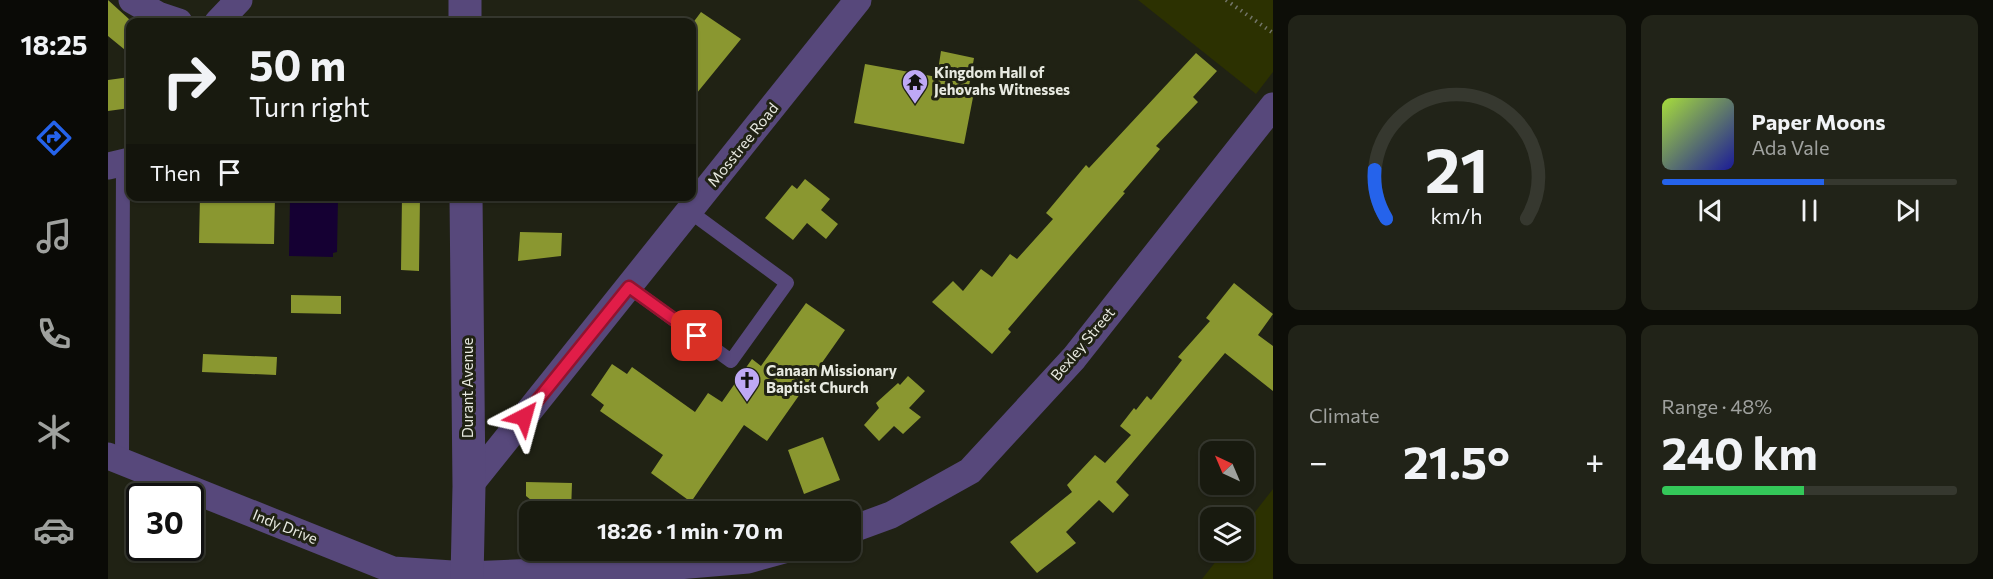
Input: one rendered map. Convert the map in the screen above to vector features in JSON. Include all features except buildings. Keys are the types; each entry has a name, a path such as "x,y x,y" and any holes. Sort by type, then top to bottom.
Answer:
{"street":[{"path":"132,0 167,18"},
{"path":"222,18 239,0"},
{"path":"465,0 465,18"},
{"name":"Mosstree Road","path":"469,486 858,0"},
{"name":"Bexley Street","path":"861,526 891,515 970,471 1074,358 1273,106"},
{"name":"Durant Avenue","path":"466,201 469,486 467,577"},
{"name":"Indy Drive","path":"115,458 393,570 467,577"},
{"path":"467,577 686,572 743,561"}],"lane":[{"path":"115,458 120,163"},
{"path":"629,287 731,361 787,283 689,211"}],"path":[{"path":"1226,0 1273,33"}],"green space":[{"path":"1138,0 1273,0 1273,72 1256,94"},
{"path":"1273,489 1273,579 1202,579 1216,561 1254,561 1254,513"}],"shaded area":[{"path":"290,201 338,201 337,252 333,253 333,257 289,256"}],"place":[{"name":"Kingdom Hall of Jehovahs Witnesses","path":"915,105"},
{"name":"Canaan Missionary Baptist Church","path":"747,403"}],"route":[{"path":"524,417 629,287 697,336"}]}
